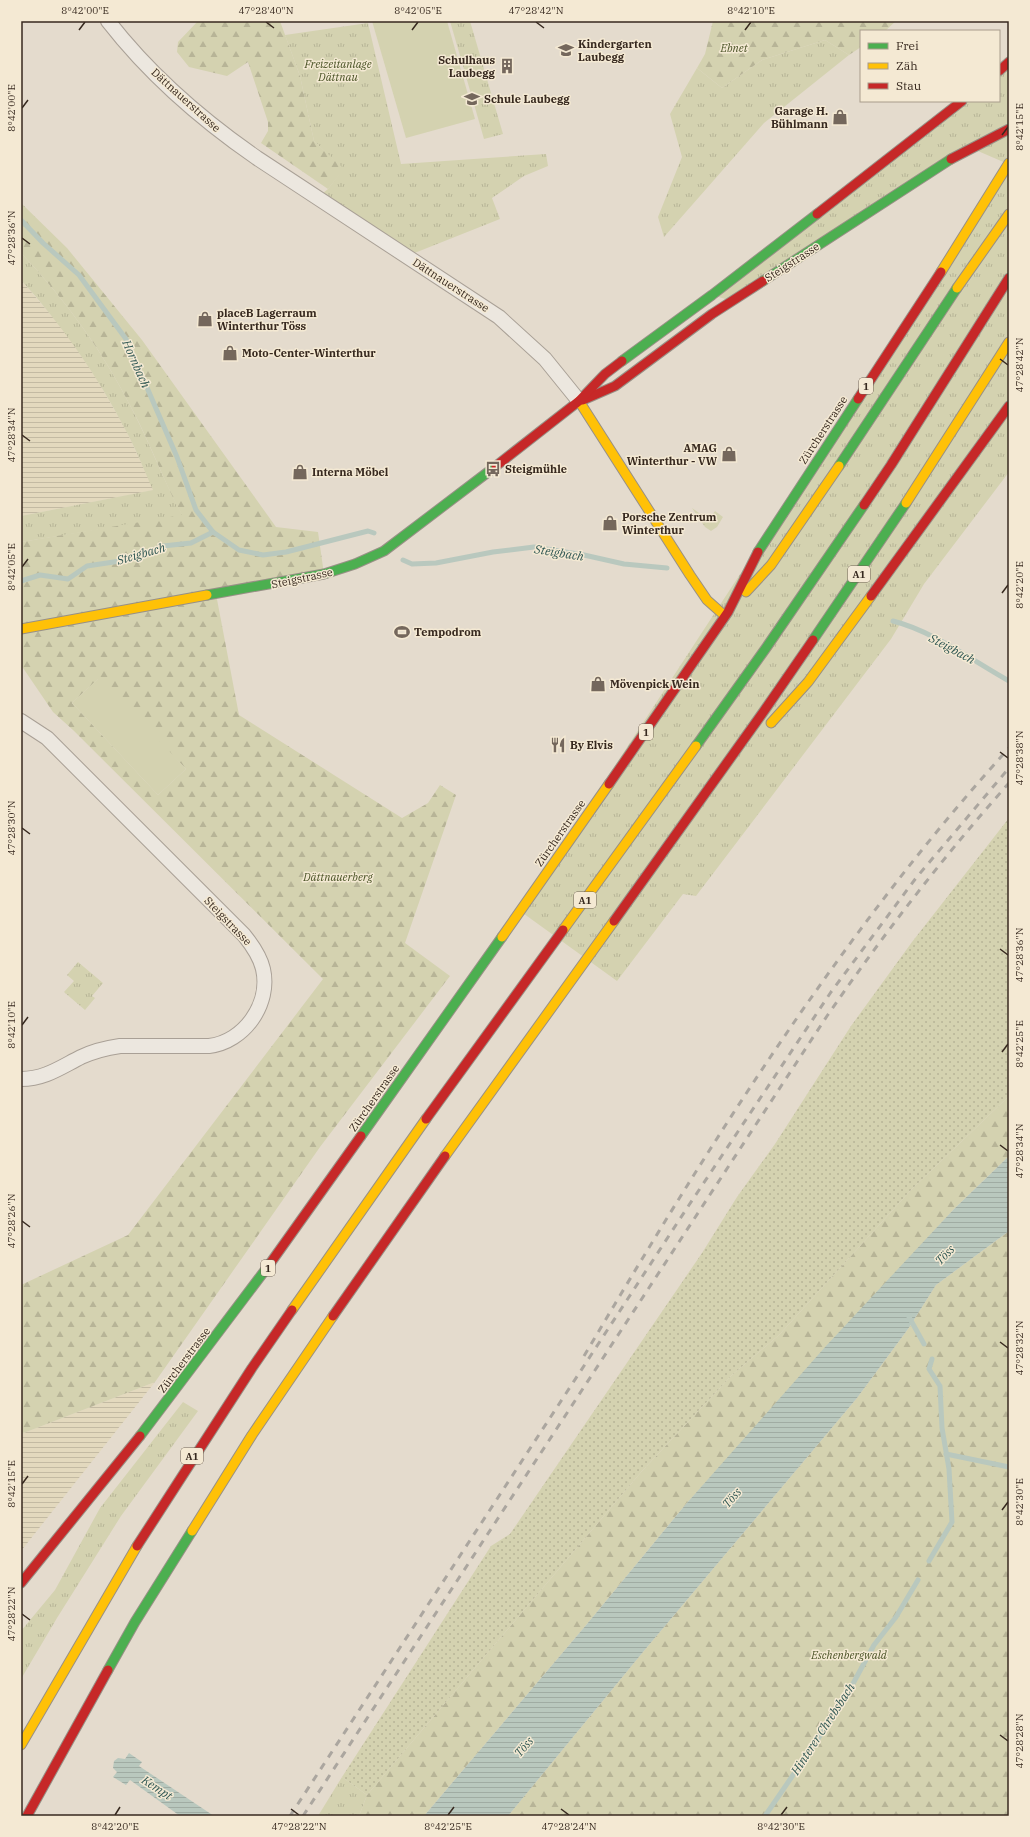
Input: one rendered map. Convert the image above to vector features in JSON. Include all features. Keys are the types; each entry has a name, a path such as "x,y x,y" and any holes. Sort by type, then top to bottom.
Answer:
{"main road":[{"path":"1000,70 1009,62"},
{"name":"Steigstrasse","path":"21,629 324,574 355,564 384,551 407,535 579,401 605,374 718,290 961,102"},
{"name":"Steigstrasse","path":"579,401 615,386 712,314 940,166 971,148 1009,129"},
{"name":"Zürcherstrasse","path":"21,1583 152,1421 284,1245 682,680 726,614 755,557 965,235 1009,163"},
{"name":"Zürcherstrasse","path":"726,614 771,564 873,416 970,268 1009,214"},
{"name":"A1","path":"21,1745 124,1565 173,1486 250,1369 382,1179 719,716 813,582 923,418 1009,278"},
{"name":"A1","path":"26,1816 86,1705 136,1618 205,1507 277,1397 412,1200 701,801 793,671 897,519 1009,342"},
{"name":"Dättnauerstrasse","path":"579,401 707,600 726,614"},
{"name":"A1","path":"767,727 808,682 1009,406"},
{"name":"A1","path":"701,801 752,744"}],"street":[{"name":"Dättnauerstrasse","path":"108,21 156,75 219,131 264,163 499,317 544,359 579,401"},
{"name":"Steigstrasse","path":"21,721 47,738 244,935 256,952 260,961 264,982 261,1002 253,1018 237,1035 222,1043 209,1046 120,1046 108,1048 82,1057 49,1074 21,1079"}],"shaded area":[{"path":"21,280 63,329 95,376 126,430 154,490 21,516"},
{"path":"155,1382 21,1551 21,1434"}],"green space":[{"path":"198,21 280,21 300,76 314,141 344,169 328,189 261,143 268,131 268,122 248,62 227,76 189,67 177,52 178,42"},
{"path":"372,21 447,21 475,119 406,138"},
{"path":"450,21 470,21 503,134 484,139"},
{"name":"Ebnet","path":"713,21 896,21 886,30 860,30 860,48 849,55 825,40 762,60 722,88 697,68 705,54"},
{"name":"Freizeitanlage Dättnau","path":"368,23 401,164 546,154 548,166 524,176 492,198 500,219 407,256 317,198 328,189 343,169 314,141 300,76 285,35"},
{"path":"825,40 849,55 764,123 664,237 658,217 682,157 670,114 697,68 722,88 762,60"},
{"path":"1009,62 1009,472 924,584 891,639 696,896 683,894 617,981 520,911 1008,164 971,148 732,301 712,295 961,102 1000,102 1000,70"},
{"name":"Dättnauerberg","path":"21,203 67,248 142,340 276,527 318,532 324,574 216,594 239,715 402,818 428,803 440,785 456,795 405,943 450,976 320,1147 155,1382 21,1434 21,1285 128,1235 323,979 73,730 53,712 21,665 21,542 182,515 169,490 140,424 110,368 69,308 21,253","holes":["98,679 186,769 158,795 72,703"]},
{"path":"21,253 69,308 110,368 146,437 183,516 21,542 21,516 153,490 129,437 103,389 65,333 21,280"},
{"path":"692,508 709,520 715,511 723,517 717,527 711,531 705,527"},
{"path":"100,677 186,769 158,795 72,703"},
{"path":"1009,818 1009,1096 911,1190 779,1335 732,1375 642,1471 367,1795 342,1777 491,1546 510,1534 702,1253 737,1197 775,1144 851,1026 912,942"},
{"path":"78,962 103,983 92,996 95,998 85,1010 64,992 74,981 67,975"},
{"path":"1009,1096 1009,1156 954,1209 686,1504 587,1624 424,1816 359,1816 367,1795 642,1471 732,1375 779,1335 911,1190"},
{"name":"Eschenbergwald","path":"1009,1231 1009,1816 508,1816 643,1652 857,1398 908,1329 936,1285"},
{"path":"183,1402 198,1411 121,1516 57,1618 21,1679 21,1631 55,1590 100,1508"},
{"path":"342,1777 367,1795 359,1816 318,1816"}],"water":[{"name":"Töss","path":"1009,1156 1009,1231 936,1285 908,1329 857,1398 643,1652 508,1816 424,1816 587,1624 686,1504 826,1346 954,1209"},
{"name":"Kempt","path":"129,1753 142,1762 139,1766 214,1816 180,1816 130,1780 126,1785 113,1777 117,1772 113,1768 114,1761 118,1758 125,1759"}],"waterway":[{"name":"Hornbach","path":"21,220 43,243 79,275 126,339 177,457 196,510 213,532 239,550 263,555 286,552 368,531 374,533"},
{"name":"Steigbach","path":"21,581 40,575 68,579 87,566 127,560 163,546 191,543 213,532"},
{"name":"Steigbach","path":"403,560 412,564 436,563 493,552 534,547 584,555 624,564 667,568"},
{"name":"Steigbach","path":"893,621 938,639 1009,681"},
{"name":"Hinterer Chrebsbach","path":"909,1317 924,1344"},
{"name":"Hinterer Chrebsbach","path":"929,1561 952,1522 949,1469 942,1428 940,1386 929,1369 932,1359"},
{"path":"946,1454 1009,1467"},
{"name":"Hinterer Chrebsbach","path":"765,1816 843,1702 874,1645 896,1617 918,1580"}],"railway":[{"path":"584,1356 680,1197 781,1041 834,965 948,818 1009,748"},
{"path":"290,1816 689,1205 831,992 916,878 1009,768"},
{"path":"303,1816 827,1016 914,897 1009,783"}],"traffic: fast":[{"path":"763,281 951,159"},
{"path":"622,361 712,295 817,214"},
{"path":"839,466 957,288"},
{"path":"758,552 858,399"},
{"path":"207,595 324,574 355,564 384,551 496,466"},
{"path":"813,640 906,503"},
{"path":"696,746 766,648 864,505"},
{"path":"361,1136 502,937"},
{"path":"140,1436 269,1265"},
{"path":"108,1670 135,1622 192,1531"}],"traffic: slow":[{"path":"941,272 1009,163"},
{"path":"957,288 1009,214"},
{"path":"906,503 1009,342"},
{"path":"579,401 690,575 707,600 725,616"},
{"path":"746,592 771,565 839,466"},
{"path":"21,629 207,595"},
{"path":"771,723 808,682 871,596"},
{"path":"563,930 696,746"},
{"path":"502,937 609,784"},
{"path":"445,1156 614,921"},
{"path":"292,1310 426,1119"},
{"path":"192,1531 252,1435 333,1316"},
{"path":"21,1745 137,1546"}],"traffic: jam":[{"path":"1000,70 1009,62"},
{"path":"817,214 961,102"},
{"path":"951,159 1009,129"},
{"path":"858,399 941,272"},
{"path":"864,505 891,465 1009,278"},
{"path":"583,400 615,386 712,314 763,281"},
{"path":"496,466 579,401 605,374 622,361"},
{"path":"871,596 1009,406"},
{"path":"609,784 728,612 758,552"},
{"path":"614,921 813,640"},
{"path":"426,1119 563,930"},
{"path":"269,1265 361,1136"},
{"path":"333,1316 445,1156"},
{"path":"137,1546 252,1368 292,1310"},
{"path":"21,1583 140,1436"},
{"path":"27,1816 108,1670"}],"place":[{"name":"Kindergarten Laubegg","path":"566,50"},
{"name":"Schulhaus Laubegg","path":"507,66"},
{"name":"Schule Laubegg","path":"472,99"},
{"name":"Garage H. Bühlmann","path":"840,117"},
{"name":"placeB Lagerraum Winterthur Töss","path":"205,319"},
{"name":"Moto-Center-Winterthur","path":"230,353"},
{"name":"AMAG Winterthur - VW","path":"729,454"},
{"name":"Steigmühle","path":"493,469"},
{"name":"Interna Möbel","path":"300,472"},
{"name":"Porsche Zentrum Winterthur","path":"610,523"},
{"name":"Tempodrom","path":"402,632"},
{"name":"Mövenpick Wein","path":"598,684"},
{"name":"By Elvis","path":"558,745"}]}
